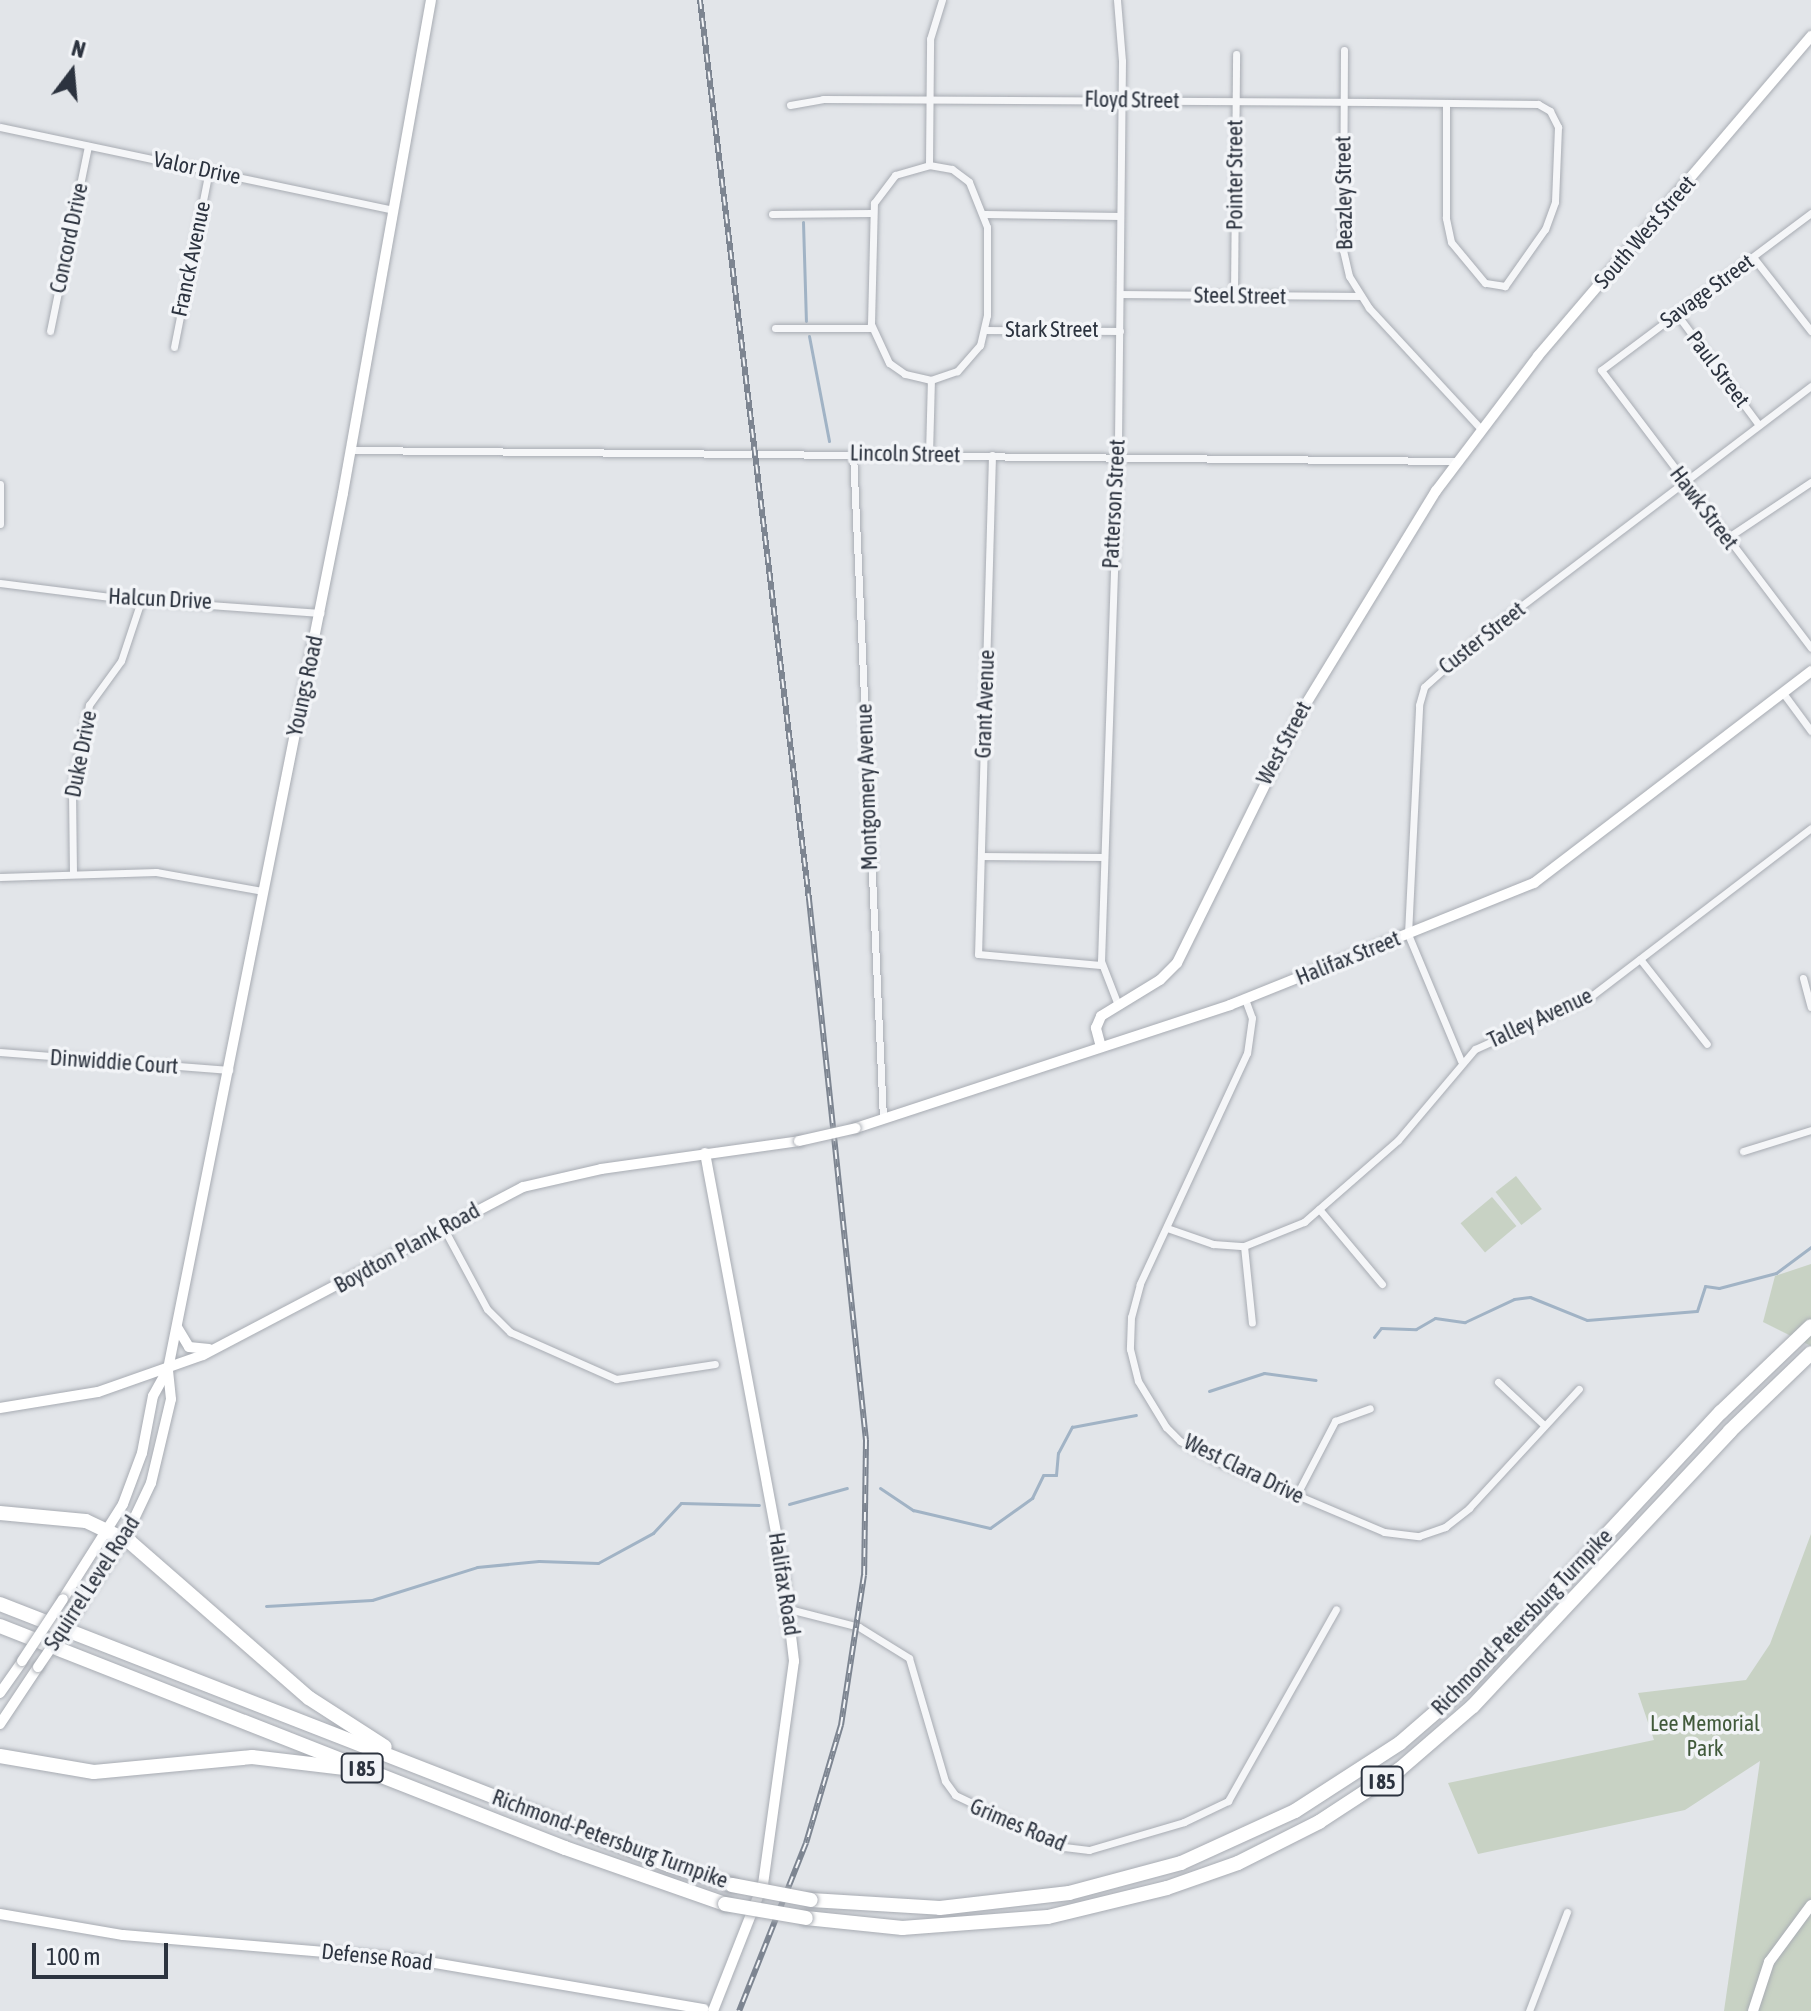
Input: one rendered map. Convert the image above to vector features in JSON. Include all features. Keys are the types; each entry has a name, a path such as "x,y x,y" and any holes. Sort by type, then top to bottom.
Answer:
{"highway":[{"name":"Richmond-Petersburg Turnpike","path":"0,1604 669,1865 732,1885 811,1900 940,1908 1069,1893 1181,1863 1295,1811 1400,1743 1466,1686 1721,1412 1811,1326"},
{"name":"Richmond-Petersburg Turnpike","path":"0,1626 673,1889 725,1904 806,1918 902,1928 1048,1917 1143,1896 1238,1863 1319,1822 1400,1769 1473,1706 1730,1431 1811,1353"},
{"path":"0,1513 74,1519 125,1538 329,1714 448,1778"},
{"path":"0,1756 64,1769 112,1772 273,1758 388,1778"}],"street":[{"name":"Youngs Road","path":"168,1369 320,613 431,0"},
{"path":"929,165 930,39 942,0"},
{"name":"Patterson Street","path":"1117,0 1121,101 1120,331 1101,965 1118,1005"},
{"name":"South West Street","path":"1482,430 1538,356 1811,36"},
{"name":"Beazley Street","path":"1344,50 1343,250 1359,296 1482,430"},
{"name":"Pointer Street","path":"1234,296 1236,54"},
{"name":"Floyd Street","path":"790,105 818,99 1236,101 1476,103 1538,104 1557,122 1557,187 1550,217 1505,286 1485,283 1451,242 1446,218 1446,103"},
{"name":"Valor Drive","path":"0,127 393,210"},
{"name":"Concord Drive","path":"50,331 88,146"},
{"path":"929,165 952,169 969,182 985,214 984,330 968,362 946,377 931,380 896,369 881,353 871,328 871,213 880,192 895,175 929,165"},
{"name":"Franck Avenue","path":"174,347 209,171"},
{"path":"772,214 871,213"},
{"name":"Savage Street","path":"1602,368 1811,213"},
{"path":"985,214 1120,216"},
{"path":"1753,257 1811,331"},
{"name":"Steel Street","path":"1120,294 1359,296"},
{"name":"Paul Street","path":"1676,313 1759,425"},
{"path":"775,328 871,328"},
{"name":"Stark Street","path":"984,330 1120,331"},
{"name":"Hawk Street","path":"1602,368 1601,373 1811,648"},
{"path":"929,454 931,380"},
{"name":"Custer Street","path":"1461,1061 1408,934 1419,705 1424,687 1475,641 1811,386"},
{"name":"West Street","path":"1101,1047 1098,1022 1118,1005 1160,980 1177,963 1307,701 1393,554 1482,430"},
{"name":"Lincoln Street","path":"351,450 1459,461"},
{"name":"Montgomery Avenue","path":"853,453 883,1119"},
{"name":"Grant Avenue","path":"992,455 978,954 1101,965"},
{"path":"1727,538 1811,482"},
{"path":"0,484 0,524"},
{"name":"Halcun Drive","path":"0,583 141,601 320,613"},
{"name":"Duke Drive","path":"73,873 72,785 89,705 121,661 141,601"},
{"name":"Halifax Street","path":"829,1134 856,1128 1212,1011 1552,873 1811,671"},
{"path":"1783,693 1811,731"},
{"name":"Talley Avenue","path":"1244,1246 1291,1230 1319,1209 1398,1140 1461,1061 1489,1040 1590,997 1811,828"},
{"path":"981,856 1103,857"},
{"path":"0,877 73,873 173,874 263,891"},
{"path":"1640,959 1707,1044"},
{"path":"1803,978 1811,1007"},
{"name":"West Clara Drive","path":"1245,999 1252,1018 1247,1053 1167,1228 1131,1317 1130,1349 1145,1398 1180,1441 1296,1496 1395,1536 1434,1532 1469,1508 1579,1389"},
{"name":"Dinwiddie Court","path":"0,1052 229,1070"},
{"path":"1743,1151 1811,1130"},
{"name":"Boydton Plank Road","path":"0,1408 65,1400 168,1369 218,1349 443,1227 543,1181 829,1134"},
{"name":"Halifax Road","path":"705,1153 789,1609 793,1679 779,1785 759,1896 709,2010"},
{"path":"1319,1209 1382,1284"},
{"path":"443,1227 487,1309 510,1332 616,1379 715,1364"},
{"path":"1167,1228 1213,1244 1244,1246 1252,1323"},
{"path":"176,1325 189,1347 218,1349"},
{"name":"Squirrel Level Road","path":"0,1693 110,1530 134,1479 153,1396 168,1369"},
{"name":"Squirrel Level Road","path":"0,1724 125,1538 158,1458 171,1399 168,1369"},
{"path":"1498,1382 1544,1425"},
{"path":"1296,1496 1335,1421 1370,1408"},
{"name":"Grimes Road","path":"789,1609 859,1627 909,1658 945,1781 955,1795 1064,1847 1089,1850 1184,1822 1228,1801 1336,1609"},
{"path":"1753,2011 1769,1962 1811,1905"},
{"path":"1529,2011 1567,1912"},
{"name":"Defense Road","path":"0,1914 138,1937 411,1959 709,2010"}],"green space":[{"path":"1516,1176 1542,1209 1521,1225 1496,1192"},
{"path":"1492,1197 1516,1226 1485,1252 1461,1223"},
{"path":"1811,1264 1811,1346 1763,1322 1775,1276"},
{"name":"Lee Memorial Park","path":"1811,1534 1811,2011 1724,2011 1760,1761 1685,1810 1478,1854 1448,1783 1654,1740 1638,1693 1746,1680 1770,1644"}],"waterway":[{"path":"803,222 806,321"},
{"path":"809,336 829,441"},
{"path":"1374,1337 1381,1328 1416,1329 1435,1318 1465,1322 1514,1299 1530,1297 1587,1320 1697,1311 1705,1286 1719,1288 1776,1273 1811,1247"},
{"path":"1209,1391 1264,1373 1316,1380"},
{"path":"880,1488 913,1510 990,1528 1032,1498 1043,1475 1056,1475 1058,1453 1072,1427 1136,1415"},
{"path":"789,1504 847,1488"},
{"path":"266,1606 372,1600 477,1567 539,1561 598,1563 653,1533 681,1503 759,1505"}],"railway":[{"path":"700,0 809,899 866,1440 864,1575 841,1725 806,1843 739,2011"}]}
